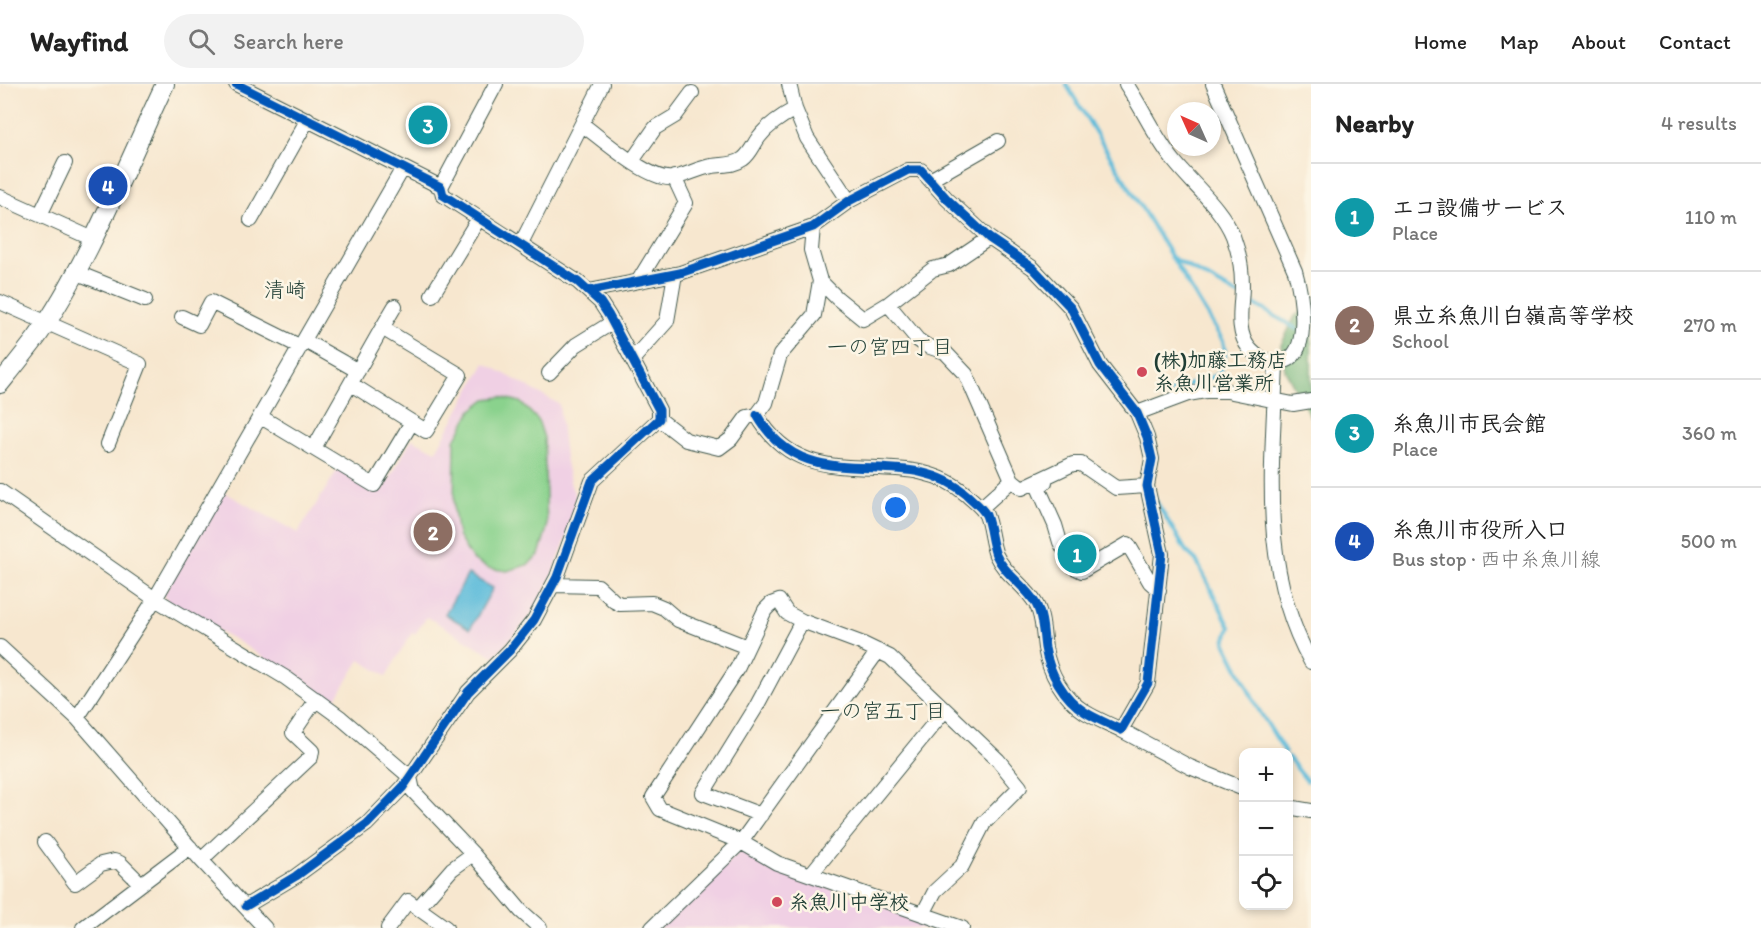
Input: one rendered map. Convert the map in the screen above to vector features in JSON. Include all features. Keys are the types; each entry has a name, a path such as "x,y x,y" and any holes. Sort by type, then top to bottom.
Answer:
{"main road":[{"path":"0,384 37,336 75,272 93,239 165,84"}],"street":[{"path":"237,84 441,187"},
{"path":"246,906 296,876 367,824 403,787 468,692 523,636 554,585 592,481 659,419 659,411 613,322 589,291 521,244 443,195 441,187 496,84"},
{"path":"521,244 602,84"},
{"path":"789,84 795,109 807,138 849,201"},
{"path":"1126,84 1173,160 1214,207 1228,227 1238,251 1241,268 1241,328 1248,348 1258,356 1276,362 1292,359 1302,353 1310,335 1310,325 1295,271 1213,84"},
{"path":"632,161 655,128 675,116 692,93"},
{"path":"583,124 656,177 674,177 711,166 729,165 741,160 751,152 767,128 795,109"},
{"path":"251,220 308,119"},
{"path":"930,180 998,141"},
{"path":"40,215 65,163"},
{"path":"77,718 155,600 403,168"},
{"path":"589,291 675,274 813,227 849,201 908,170 921,170 947,199 989,238 1033,268 1071,308 1100,365 1137,413 1147,437 1152,459 1148,486 1162,554 1159,591 1148,683 1122,730"},
{"path":"639,280 686,203 674,177"},
{"path":"0,197 93,239"},
{"path":"432,295 479,218"},
{"path":"659,419 686,440 719,448 731,439 747,417 757,415 766,403 780,355 814,315 820,281 811,250 813,227"},
{"path":"820,281 863,319 888,304 933,269 948,265 989,238"},
{"path":"75,272 145,300"},
{"path":"633,359 667,321 675,274"},
{"path":"0,302 140,364 108,444"},
{"path":"182,317 199,326 211,302 358,371"},
{"path":"888,304 918,340 927,346 945,352 966,374 1012,480 1022,488 1073,464 1081,464 1116,488 1148,486"},
{"path":"314,448 395,306"},
{"path":"549,373 576,345 613,322"},
{"path":"351,384 426,431 460,375 382,328"},
{"path":"1276,362 1271,491 1272,527 1282,589 1293,623 1311,662"},
{"path":"1137,413 1188,393 1227,391 1293,404 1311,401"},
{"path":"757,415 765,430 781,445 808,461 830,466 913,471 959,488 986,514 996,556 1008,575 1035,602 1040,611 1047,656 1053,674 1065,693 1084,711 1190,767 1239,787"},
{"path":"261,417 374,485 412,422"},
{"path":"1045,479 1045,482 1038,487 1060,542 1074,567 1082,571 1128,544 1150,582 1159,591"},
{"path":"981,508 1012,480"},
{"path":"0,490 155,600 262,662 341,718 410,777 413,791 472,854 521,912 540,928"},
{"path":"554,585 598,586 620,604 652,603 664,608 678,620 747,647"},
{"path":"922,914 935,891 962,866 984,823 1020,787 998,760 890,657 861,642 802,621 787,613 779,601 771,604 765,610 738,667 653,797 660,809 741,842 777,863 812,874 922,914 962,928"},
{"path":"761,815 703,793 755,709 802,621"},
{"path":"0,647 77,718 201,860 264,928"},
{"path":"652,928 741,842 878,651"},
{"path":"201,860 311,757 312,751 293,732 316,699"},
{"path":"812,874 945,710"},
{"path":"1293,808 1311,811"},
{"path":"45,842 75,883 101,864 114,861 120,863 140,883"},
{"path":"83,928 190,847"},
{"path":"418,908 452,869 472,854"},
{"path":"388,928 408,901 446,928"}],"shaded area":[{"path":"485,363 559,404 565,457 571,486 576,497 569,531 552,576 534,612 495,657 427,617 415,634 412,633 386,676 360,660 333,703 239,642 168,603 164,594 222,491 298,533 340,466 383,490 412,439 436,451"},
{"name":"糸魚川中学校","path":"743,848 807,880 929,924 949,928 659,928"}],"green space":[{"path":"1311,305 1311,418 1285,370 1281,345 1295,316"},
{"path":"501,397 520,402 538,420 544,438 547,528 539,555 527,565 507,571 488,568 472,559 458,536 454,510 455,440 472,410 486,399"}],"water":[{"path":"468,574 493,588 470,629 445,614"}],"waterway":[{"path":"1066,84 1223,341 1224,358 1218,375 1176,389 1161,398"},
{"path":"1171,257 1238,295"},
{"path":"1244,298 1297,329"},
{"path":"1156,501 1186,551 1196,560 1230,627 1225,642 1257,707 1283,748"},
{"path":"1293,763 1307,781"}],"cycle path":[{"path":"236,84 441,187 443,195 578,282 600,302 609,316 659,410 659,419 592,481 557,577 534,620 510,650 468,692 403,787 367,824 296,876 246,906"},
{"path":"589,291 680,273 813,227 849,201 908,170 921,170 947,199 989,238 1033,268 1071,308 1100,365 1137,413 1147,437 1152,459 1147,486 1162,554 1148,683 1121,730 1085,712 1058,684 1047,657 1038,609 1031,597 1000,562 994,550 986,515 967,495 942,479 914,471 829,465 802,457 778,442 757,415"}],"place":[{"name":"糸魚川市民会館","path":"428,125"},
{"name":"糸魚川市役所入口","path":"108,186"},
{"name":"(株)加藤工務店 糸魚川営業所","path":"1142,372"},
{"name":"県立糸魚川白嶺高等学校","path":"433,532"},
{"name":"エコ設備サービス","path":"1077,554"},
{"name":"糸魚川中学校","path":"777,902"}],"district":[{"name":"清崎","path":"285,289"},
{"name":"一の宮四丁目","path":"890,346"},
{"name":"一の宮五丁目","path":"883,710"}]}
